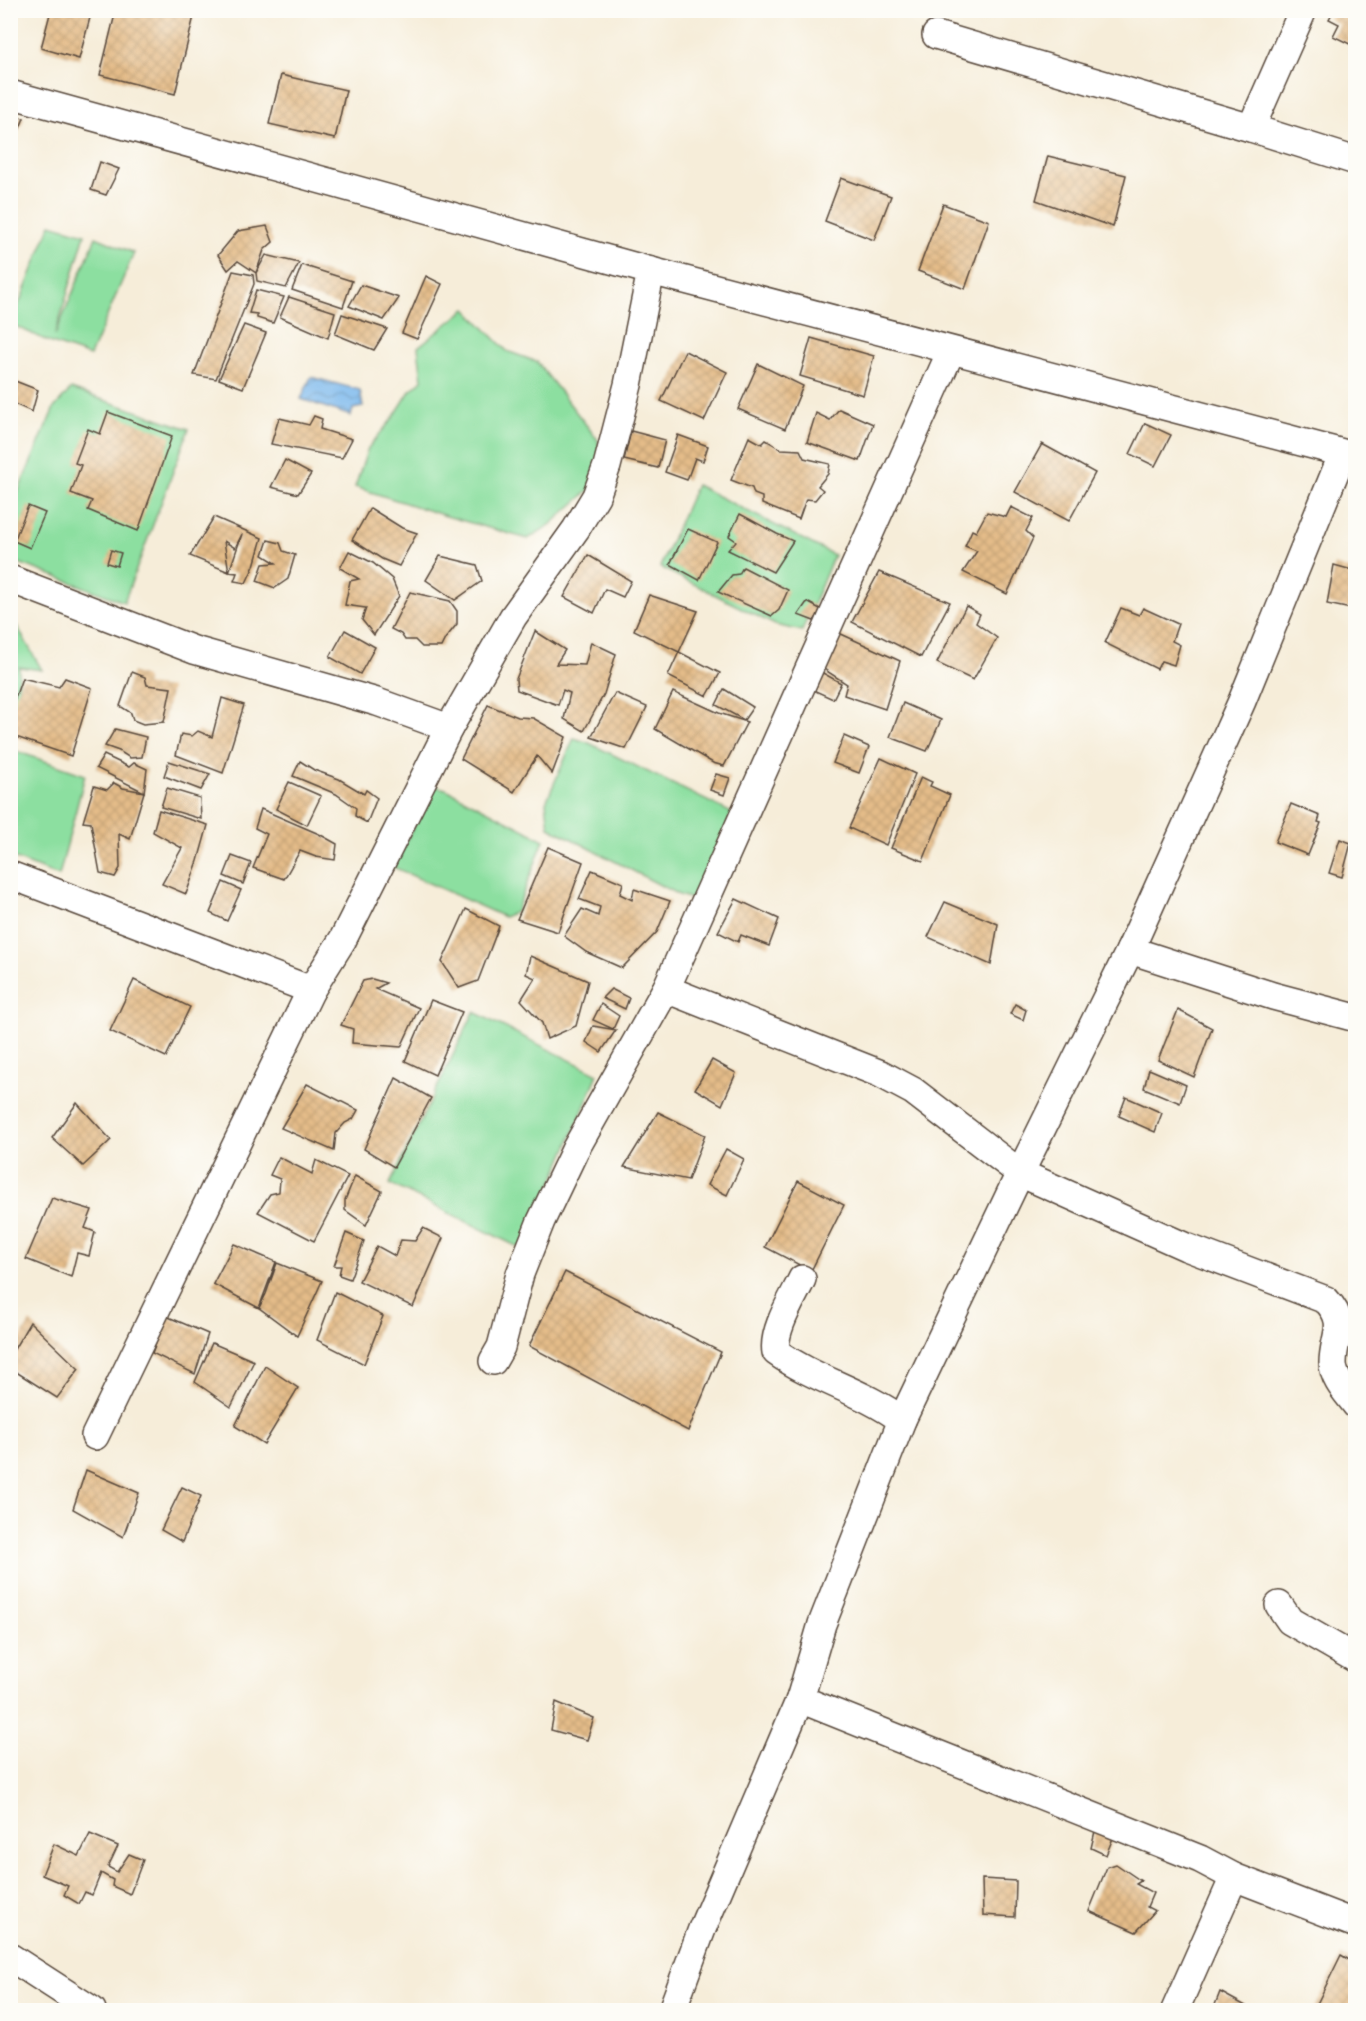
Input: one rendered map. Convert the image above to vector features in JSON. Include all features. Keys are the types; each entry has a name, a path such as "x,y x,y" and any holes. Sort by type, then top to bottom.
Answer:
{"street":[{"path":"1251,128 1303,10"},
{"path":"936,35 1356,161"},
{"path":"10,94 651,271 951,351 1352,445 1242,701 1130,950 902,1420 822,1624 800,1699 702,1929 672,2010"},
{"path":"95,1436 311,990 343,939 449,728 513,616 576,529 596,495 607,466 628,385 651,271"},
{"path":"493,1361 501,1347 520,1274 541,1221 575,1150 666,989 951,351"},
{"path":"10,579 194,650 377,702 449,728"},
{"path":"10,875 311,990"},
{"path":"1130,950 1273,996 1356,1018"},
{"path":"666,989 861,1064 881,1074 913,1091 1020,1173 1186,1247 1326,1300 1336,1310 1339,1324 1333,1365 1340,1383 1356,1405"},
{"path":"802,1279 780,1327 775,1344 776,1352 820,1377 889,1410 902,1420"},
{"path":"1279,1605 1290,1621 1356,1659"},
{"path":"800,1699 1200,1859 1234,1877 1356,1924"},
{"path":"1175,2010 1234,1877"},
{"path":"10,1957 92,2010"}],"green space":[{"path":"51,224 85,234 55,335 96,237 134,253 90,356 52,343 11,324"},
{"path":"466,309 507,351 537,362 598,440 603,478 550,525 528,539 355,487 368,448 393,418 410,391 422,380 418,347"},
{"path":"71,389 189,429 124,602 11,560 10,511 54,408"},
{"path":"696,485 834,555 802,631 775,625 660,567"},
{"path":"10,614 42,670 19,667 18,713 11,710"},
{"path":"574,738 589,743 732,813 695,900 679,895 549,827 546,802"},
{"path":"10,749 85,775 59,876 11,857"},
{"path":"434,786 446,789 544,840 516,912 504,917 393,867"},
{"path":"474,1012 598,1074 524,1250 390,1184"}],"water":[{"path":"311,377 360,390 363,407 353,409 351,416 301,399"}],"building":[{"path":"51,10 92,10 79,59 41,48"},
{"path":"116,10 189,10 195,12 175,94 100,75"},
{"path":"1334,10 1356,10 1356,47 1333,36 1339,24 1329,19"},
{"path":"281,75 346,90 335,139 269,124"},
{"path":"15,116 24,118 19,130 11,128"},
{"path":"1048,156 1126,175 1113,227 1036,200"},
{"path":"100,162 119,169 106,195 91,190"},
{"path":"841,178 891,196 874,240 825,221"},
{"path":"943,204 989,221 965,289 918,271"},
{"path":"267,226 273,242 264,250 256,273 238,261 228,270 218,255 238,231"},
{"path":"266,255 299,263 286,288 257,281 256,273"},
{"path":"302,265 352,281 343,307 292,290"},
{"path":"233,271 253,275 254,284 216,379 194,375"},
{"path":"426,276 442,284 417,339 402,333"},
{"path":"361,285 399,298 384,320 349,306"},
{"path":"256,290 284,297 273,323 257,318 257,314 249,313"},
{"path":"289,297 335,312 328,338 280,317"},
{"path":"342,314 387,329 374,350 335,334"},
{"path":"244,325 266,333 243,388 219,379"},
{"path":"811,338 874,356 863,395 800,376"},
{"path":"685,351 727,372 704,421 661,401"},
{"path":"758,364 803,386 785,429 738,409"},
{"path":"10,379 38,390 32,412 10,402"},
{"path":"839,409 873,424 860,461 807,442 816,413 830,420"},
{"path":"108,412 172,436 138,531 88,510 92,501 71,493 81,465 75,463 88,429 100,434"},
{"path":"314,416 322,419 320,429 352,439 342,458 271,444 279,418 309,425"},
{"path":"1145,423 1171,435 1155,466 1130,454"},
{"path":"631,431 665,440 658,468 624,460"},
{"path":"678,435 708,446 703,461 695,458 687,480 665,472"},
{"path":"749,437 762,444 766,440 781,449 800,450 804,458 830,464 828,474 818,486 823,490 815,500 806,499 799,519 762,504 762,497 754,494 752,488 731,480"},
{"path":"1042,444 1095,473 1069,521 1015,492"},
{"path":"285,460 311,474 298,494 271,487"},
{"path":"28,506 45,513 30,548 14,541"},
{"path":"1011,507 1033,518 1026,531 1033,538 1007,594 963,572 977,551 965,546 972,530 976,532 987,512 1006,517"},
{"path":"370,508 402,528 417,533 399,566 382,559 352,540"},
{"path":"740,514 793,541 773,572 728,550 736,541 729,536"},
{"path":"214,517 262,538 254,566 246,583 234,581 237,573 229,572 190,556","holes":["242,534 229,572 224,541 235,548"]},
{"path":"688,529 717,542 699,580 670,564"},
{"path":"268,540 280,543 283,551 295,555 288,579 275,588 257,581 263,564 276,563 263,555"},
{"path":"111,550 121,553 117,566 107,563"},
{"path":"349,551 373,563 392,579 399,596 374,635 362,620 366,608 345,605 350,581 359,579 340,568"},
{"path":"588,555 631,581 623,597 605,589 594,613 564,597"},
{"path":"440,556 477,565 482,581 455,600 426,580"},
{"path":"1334,565 1356,571 1356,610 1327,604"},
{"path":"743,567 788,590 779,610 772,616 718,592 732,575 739,574"},
{"path":"879,572 950,602 921,657 852,622"},
{"path":"410,592 450,601 457,611 457,624 441,647 422,647 415,640 405,640 401,634 391,629"},
{"path":"649,595 698,611 679,652 634,630"},
{"path":"807,602 822,610 814,621 798,615"},
{"path":"966,606 980,614 976,623 997,638 973,680 937,663"},
{"path":"1121,608 1139,615 1143,608 1178,624 1172,641 1180,645 1174,665 1161,661 1157,669 1105,643"},
{"path":"345,630 375,647 360,674 330,657"},
{"path":"535,631 565,650 556,664 585,665 591,642 616,654 604,694 584,731 564,719 570,693 563,690 558,705 517,690 516,679"},
{"path":"839,633 900,661 885,709 844,695 847,684 822,668"},
{"path":"679,652 720,673 707,696 668,676"},
{"path":"132,672 145,677 147,685 171,688 164,722 143,724 133,720 131,713 120,706"},
{"path":"821,672 841,683 833,699 811,689"},
{"path":"22,678 59,687 65,678 92,688 71,756 10,735 10,712"},
{"path":"724,689 753,707 744,720 716,705"},
{"path":"673,692 719,713 747,722 724,766 713,763 655,729"},
{"path":"615,693 647,707 626,749 591,737"},
{"path":"222,698 244,705 223,773 176,755 181,734 192,736 198,731 212,737"},
{"path":"903,703 941,720 927,751 890,737"},
{"path":"488,705 518,717 533,718 566,737 552,774 537,756 514,792 461,759"},
{"path":"115,729 146,737 142,757 130,758 105,746"},
{"path":"844,736 869,747 859,773 833,763"},
{"path":"104,755 129,767 134,763 147,769 144,792 96,768"},
{"path":"881,758 915,774 886,845 849,828"},
{"path":"169,761 210,774 201,790 164,776"},
{"path":"300,761 314,770 339,779 364,794 366,790 377,798 367,823 355,816 356,808 336,794 293,776"},
{"path":"716,774 730,778 724,795 710,790"},
{"path":"921,777 932,782 930,786 950,795 923,861 891,848"},
{"path":"289,782 321,796 307,825 276,809"},
{"path":"114,783 123,788 144,792 130,839 119,834 120,868 115,877 100,873 91,823 83,822 94,786 107,790"},
{"path":"167,788 200,798 201,819 161,807"},
{"path":"1291,804 1320,816 1318,822 1321,823 1308,855 1275,842"},
{"path":"261,809 337,844 335,860 316,857 300,851 284,879 253,868 267,834 255,828"},
{"path":"159,810 208,825 186,894 162,884 182,848 153,832"},
{"path":"1340,839 1351,843 1342,877 1329,873"},
{"path":"548,847 583,862 558,932 517,919"},
{"path":"232,856 251,863 243,884 224,876"},
{"path":"592,870 623,883 620,894 632,900 634,889 670,901 657,932 622,968 586,952 564,936 582,909 598,916 600,907 579,899"},
{"path":"223,882 241,890 227,921 210,913"},
{"path":"736,899 779,919 769,946 741,935 738,942 718,932"},
{"path":"945,902 998,924 991,965 928,937"},
{"path":"466,909 499,926 478,981 459,988 442,962"},
{"path":"530,956 588,981 576,1026 547,1039 542,1023 521,1000 535,978 526,974"},
{"path":"372,979 386,983 375,989 419,1008 401,1047 352,1043 353,1029 341,1025 363,981"},
{"path":"134,980 190,1007 166,1057 110,1031"},
{"path":"611,989 629,998 625,1009 602,998"},
{"path":"431,1000 462,1012 435,1075 405,1061"},
{"path":"601,1004 619,1016 613,1029 593,1020"},
{"path":"1015,1004 1026,1010 1023,1020 1010,1014"},
{"path":"1178,1010 1212,1028 1194,1077 1158,1060"},
{"path":"593,1026 616,1030 601,1052 586,1042"},
{"path":"712,1060 736,1073 722,1105 695,1089"},
{"path":"1149,1069 1186,1085 1180,1103 1144,1088"},
{"path":"396,1078 431,1098 394,1167 364,1149"},
{"path":"307,1084 358,1110 353,1119 345,1123 336,1133 334,1151 281,1128"},
{"path":"1126,1097 1162,1113 1155,1132 1119,1116"},
{"path":"77,1103 111,1140 83,1166 52,1138"},
{"path":"658,1112 705,1135 688,1180 624,1167"},
{"path":"726,1149 744,1159 727,1195 707,1185"},
{"path":"279,1157 312,1174 316,1160 348,1176 314,1241 258,1212 270,1194 279,1192 280,1179 270,1175"},
{"path":"355,1176 382,1191 366,1225 345,1210 345,1200"},
{"path":"798,1181 844,1205 811,1271 765,1247"},
{"path":"52,1198 92,1210 85,1228 95,1232 89,1256 77,1253 71,1277 26,1259"},
{"path":"423,1228 443,1238 413,1307 359,1281 377,1246 395,1256 401,1240 415,1241"},
{"path":"346,1233 364,1241 350,1279 339,1275 341,1266 334,1266"},
{"path":"234,1244 276,1262 259,1308 213,1284"},
{"path":"277,1263 322,1281 297,1336 259,1308"},
{"path":"565,1272 721,1352 688,1431 529,1346"},
{"path":"335,1292 383,1316 364,1364 317,1340"},
{"path":"166,1316 208,1334 195,1374 152,1353"},
{"path":"30,1322 79,1369 57,1398 10,1368 10,1356"},
{"path":"212,1343 254,1361 231,1407 195,1382"},
{"path":"265,1366 298,1388 264,1444 235,1426"},
{"path":"86,1470 139,1493 123,1537 73,1509"},
{"path":"182,1487 201,1496 182,1542 161,1530"},
{"path":"556,1702 594,1718 587,1740 551,1730"},
{"path":"1095,1831 1113,1838 1106,1855 1091,1848"},
{"path":"90,1834 118,1846 108,1867 117,1872 129,1854 143,1860 130,1894 112,1886 113,1880 101,1873 92,1895 85,1892 79,1904 64,1895 68,1886 42,1875 54,1844 79,1856"},
{"path":"1116,1864 1141,1881 1136,1884 1153,1893 1147,1907 1155,1911 1136,1932 1089,1911 1107,1867"},
{"path":"982,1879 1016,1881 1015,1917 983,1915"},
{"path":"1341,1955 1356,1964 1355,2010 1314,2010"},
{"path":"1220,1992 1253,2010 1213,2010"}]}
